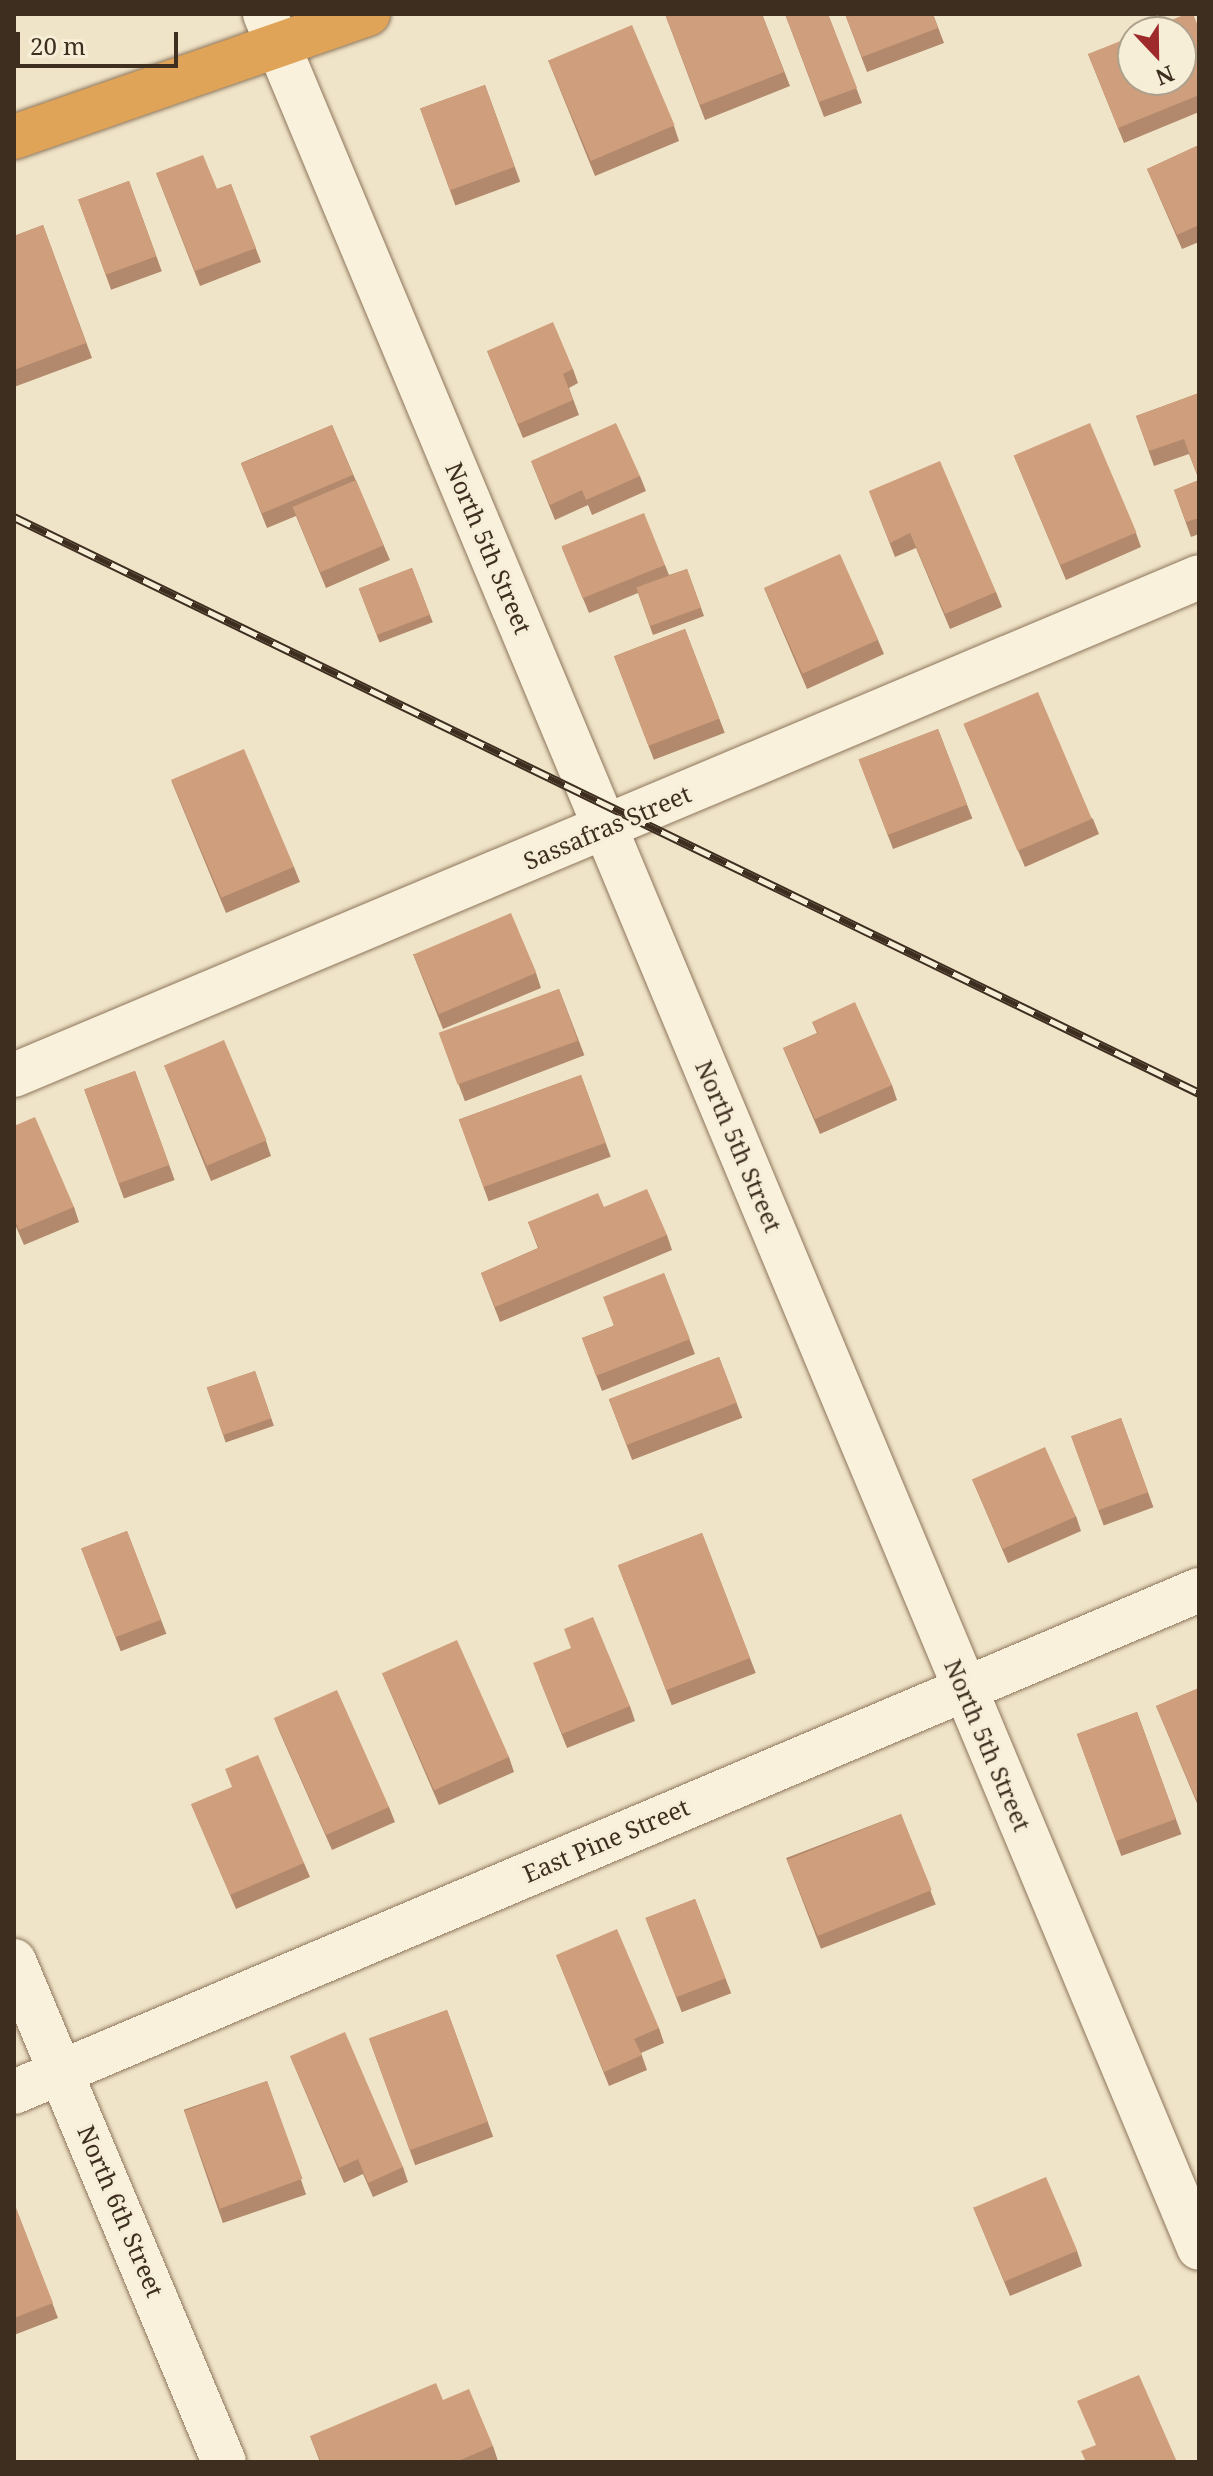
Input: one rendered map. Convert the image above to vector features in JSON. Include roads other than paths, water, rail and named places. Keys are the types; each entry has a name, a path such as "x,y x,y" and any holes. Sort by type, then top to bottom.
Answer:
{"highway":[{"path":"14,137 272,30 368,14"}],"street":[{"name":"North 5th Street","path":"272,30 1199,2248"},
{"name":"Sassafras Street","path":"14,1075 1199,577"},
{"name":"East Pine Street","path":"14,2092 1199,1590"},
{"name":"North 6th Street","path":"14,1961 224,2462"}],"railway":[{"path":"14,517 1199,1093"}]}
